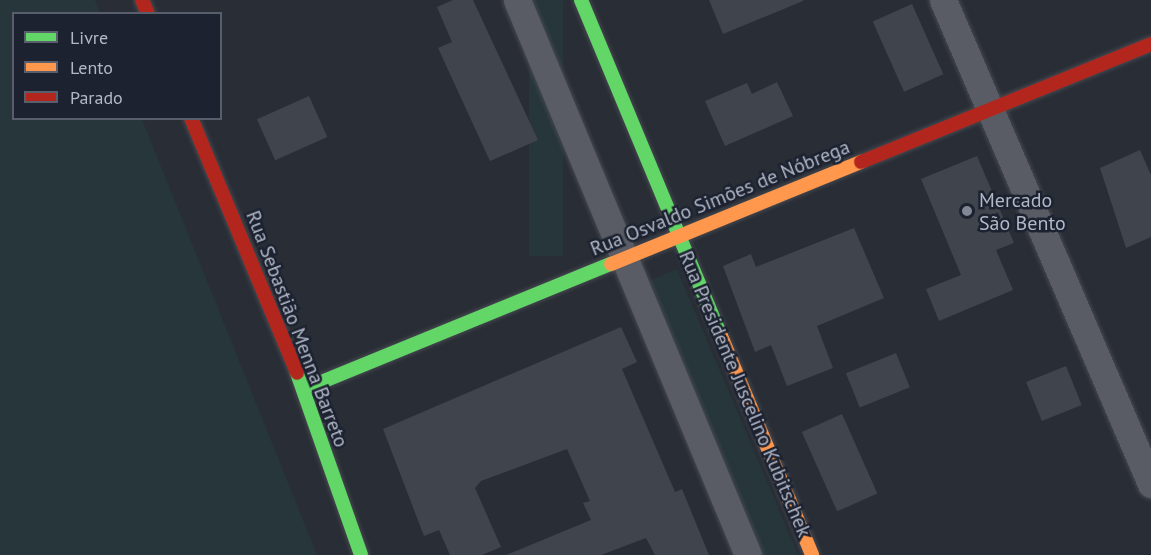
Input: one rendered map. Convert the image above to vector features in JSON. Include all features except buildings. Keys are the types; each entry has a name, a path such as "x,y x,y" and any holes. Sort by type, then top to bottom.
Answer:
{"main road":[{"name":"Rua Presidente Juscelino Kubitschek","path":"581,0 812,555"},
{"name":"Rua Osvaldo Simões de Nóbrega","path":"304,389 1151,44"},
{"name":"Rua Sebastião Menna Barreto","path":"192,120 304,389 361,555"}],"street":[{"path":"517,0 622,258 748,555"},
{"path":"943,0 988,111 1151,484"}],"shaded area":[{"path":"0,0 95,0 100,12 12,12 12,120 142,120 317,555 0,555"},
{"path":"529,0 563,0 563,256 529,256"},
{"path":"677,269 798,554 760,555 645,283"}],"traffic: fast":[{"path":"581,0 721,336"},
{"path":"304,389 611,264"},
{"path":"297,373 361,555"}],"traffic: slow":[{"path":"611,264 861,162"},
{"path":"721,336 812,555"}],"traffic: jam":[{"path":"142,0 147,12"},
{"path":"861,162 1151,44"},
{"path":"192,120 297,373"}],"place":[{"name":"Mercado São Bento","path":"967,211"}]}
